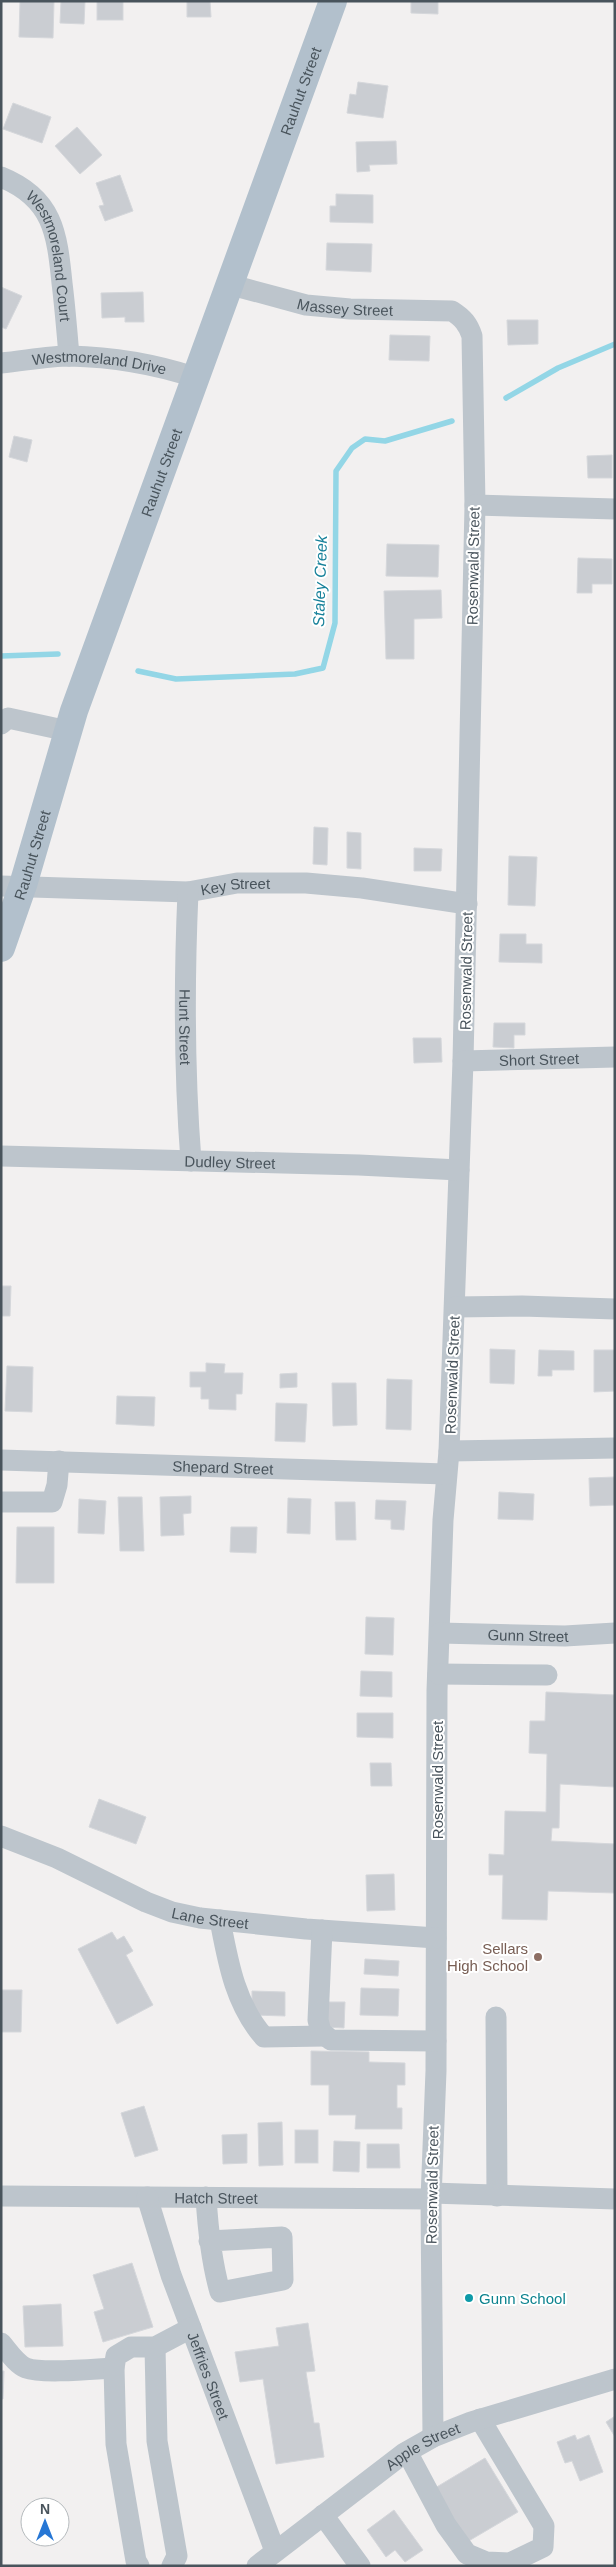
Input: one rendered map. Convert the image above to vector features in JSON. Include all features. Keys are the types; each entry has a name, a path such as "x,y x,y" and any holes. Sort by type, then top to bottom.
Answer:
{"main road":[{"name":"Rauhut Street","path":"1,948 12,885 194,377 333,1"}],"street":[{"name":"Westmoreland Court","path":"1,177 16,183 33,195 52,221 58,242 69,356"},
{"name":"Massey Street","path":"228,284 306,305 350,310 440,310 452,311 462,317"},
{"name":"Rosenwald Street","path":"433,2437 431,2196 436,2041 438,1674 455,1307 463,1060 475,505 472,336 469,325 462,317"},
{"name":"Westmoreland Drive","path":"1,363 69,356 162,366 194,377"},
{"path":"475,505 615,509"},
{"path":"1,724 8,718 68,732"},
{"name":"Key Street","path":"12,885 188,892 237,883 306,883 362,888 467,904"},
{"name":"Hunt Street","path":"188,892 184,1001 185,1094 191,1161"},
{"name":"Short Street","path":"463,1060 615,1057"},
{"name":"Dudley Street","path":"1,1156 459,1170"},
{"path":"455,1307 506,1305 615,1310"},
{"path":"449,1451 615,1448"},
{"name":"Shepard Street","path":"1,1460 446,1474"},
{"path":"1,1502 52,1502 58,1485 59,1461"},
{"name":"Gunn Street","path":"440,1633 565,1636 615,1633"},
{"path":"438,1674 548,1675"},
{"name":"Lane Street","path":"1,1836 57,1858 146,1902 172,1912 220,1920 436,1938"},
{"path":"220,1920 232,1980 241,2002 264,2037 325,2036"},
{"path":"322,1930 318,2020 321,2032 325,2036 332,2040 436,2041"},
{"path":"496,2017 497,2196"},
{"name":"Hatch Street","path":"1,2196 497,2196 615,2198"},
{"name":"Jeffries Street","path":"147,2197 171,2275 275,2551"},
{"path":"206,2197 208,2241"},
{"path":"139,2566 136,2560 116,2444 114,2368 116,2356 131,2347 155,2347 191,2328"},
{"path":"1,2343 9,2354 26,2368 59,2370 114,2368"},
{"path":"155,2347 157,2441 177,2556 172,2566"},
{"name":"Apple Street","path":"257,2566 407,2452 433,2437 480,2419 615,2379"},
{"path":"407,2452 446,2525 467,2554 486,2562 510,2563 543,2547 544,2526 480,2419"},
{"path":"323,2515 360,2566"}],"building":[{"path":"20,1 54,1 53,38 19,37"},
{"path":"61,1 85,1 84,24 60,23"},
{"path":"97,1 123,1 123,20 97,20"},
{"path":"187,1 210,1 211,17 187,17"},
{"path":"411,1 438,1 438,14 411,13"},
{"path":"358,82 388,86 383,118 347,113 350,94 356,95"},
{"path":"13,103 51,117 42,143 3,129"},
{"path":"77,127 102,155 80,174 55,146"},
{"path":"396,141 397,164 369,165 370,171 357,172 356,142"},
{"path":"120,175 133,211 105,221 99,206 104,205 96,183"},
{"path":"336,194 373,195 373,223 330,222 330,206 336,206"},
{"path":"327,243 372,244 371,272 326,270"},
{"path":"1,287 22,296 6,329 1,327"},
{"path":"143,292 144,322 125,322 125,317 102,318 101,293"},
{"path":"507,320 538,320 538,344 508,345"},
{"path":"390,335 430,336 429,361 389,360"},
{"path":"14,436 32,440 27,462 9,457"},
{"path":"612,455 612,478 588,478 587,456"},
{"path":"387,544 439,545 438,577 386,576"},
{"path":"578,558 612,559 612,584 592,584 592,593 577,593"},
{"path":"441,590 442,618 414,619 414,659 386,659 384,591"},
{"path":"314,827 328,828 327,865 313,864"},
{"path":"347,832 361,833 361,869 347,868"},
{"path":"414,848 442,849 441,871 414,871"},
{"path":"509,856 537,857 535,906 508,905"},
{"path":"500,934 526,934 526,944 542,944 542,963 499,962"},
{"path":"494,1023 525,1023 525,1035 514,1035 514,1048 493,1047"},
{"path":"413,1038 441,1038 442,1062 414,1063"},
{"path":"1,1286 11,1286 10,1316 1,1316"},
{"path":"490,1349 515,1350 514,1384 490,1383"},
{"path":"539,1350 574,1351 574,1370 552,1370 552,1376 538,1376"},
{"path":"594,1350 615,1350 615,1391 594,1392"},
{"path":"206,1363 225,1364 224,1373 243,1373 242,1394 236,1394 236,1410 209,1409 209,1399 201,1399 201,1387 190,1387 190,1372 206,1372"},
{"path":"7,1366 33,1367 32,1412 5,1411"},
{"path":"297,1373 297,1387 280,1388 280,1374"},
{"path":"387,1379 412,1380 411,1430 386,1429"},
{"path":"332,1383 356,1383 357,1425 333,1426"},
{"path":"117,1396 155,1397 154,1426 116,1424"},
{"path":"276,1403 307,1404 305,1442 275,1441"},
{"path":"615,1477 615,1505 590,1506 589,1478"},
{"path":"499,1492 534,1494 533,1520 498,1519"},
{"path":"191,1496 191,1513 183,1514 184,1535 161,1536 160,1497"},
{"path":"118,1497 142,1497 144,1551 120,1551"},
{"path":"288,1498 311,1499 310,1534 287,1533"},
{"path":"79,1499 106,1501 104,1534 78,1533"},
{"path":"376,1500 406,1501 404,1530 391,1529 391,1520 375,1519"},
{"path":"335,1502 355,1502 356,1540 336,1540"},
{"path":"17,1527 54,1527 54,1583 16,1583"},
{"path":"231,1527 257,1527 256,1553 230,1552"},
{"path":"366,1617 394,1618 393,1655 365,1654"},
{"path":"361,1671 392,1672 392,1697 360,1696"},
{"path":"546,1692 615,1695 615,1787 560,1784 559,1828 552,1828 551,1841 615,1844 615,1893 548,1891 547,1920 502,1919 503,1875 489,1875 489,1854 504,1855 505,1811 546,1812 547,1754 529,1753 530,1721 545,1721"},
{"path":"357,1713 393,1713 393,1738 357,1737"},
{"path":"370,1763 391,1763 392,1786 371,1786"},
{"path":"99,1799 146,1817 136,1844 89,1827"},
{"path":"394,1874 395,1910 367,1911 366,1875"},
{"path":"112,1932 117,1940 124,1936 133,1951 126,1955 153,2005 117,2024 78,1949"},
{"path":"365,1959 399,1961 398,1976 364,1974"},
{"path":"361,1988 399,1989 398,2016 360,2015"},
{"path":"1,1990 22,1990 21,2032 1,2032"},
{"path":"252,1991 285,1992 285,2016 252,2015"},
{"path":"327,2002 345,2002 344,2028 326,2027"},
{"path":"311,2051 369,2052 369,2062 405,2063 405,2085 397,2085 397,2108 402,2108 402,2129 355,2129 356,2115 329,2115 329,2085 311,2085"},
{"path":"144,2106 158,2150 135,2157 121,2113"},
{"path":"282,2122 283,2165 259,2166 258,2123"},
{"path":"295,2130 318,2130 318,2163 295,2163"},
{"path":"247,2134 247,2163 223,2164 222,2135"},
{"path":"334,2141 360,2142 359,2172 333,2171"},
{"path":"367,2144 399,2144 400,2168 367,2168"},
{"path":"132,2263 153,2327 103,2342 94,2312 104,2309 93,2275"},
{"path":"61,2304 63,2346 25,2347 23,2306"},
{"path":"308,2323 315,2371 306,2372 314,2423 319,2423 324,2457 276,2464 263,2379 240,2382 235,2352 279,2346 276,2328"},
{"path":"1,2371 4,2371 3,2399 1,2399"},
{"path":"615,2416 615,2437 606,2422"},
{"path":"575,2435 577,2440 589,2435 603,2472 580,2481 572,2461 565,2463 557,2442"},
{"path":"485,2458 518,2512 467,2542 435,2488"},
{"path":"394,2510 423,2550 405,2562 395,2550 386,2557 367,2530"}],"waterway":[{"name":"Staley Creek","path":"506,398 558,368 615,344"},
{"name":"Staley Creek","path":"138,671 176,679 295,674 323,668 335,623 336,471 352,448 365,439 385,441 452,421"},
{"name":"Staley Creek","path":"1,656 58,654"}],"place":[{"name":"Sellars High School","path":"538,1957"},
{"name":"Gunn School","path":"469,2298"}]}
